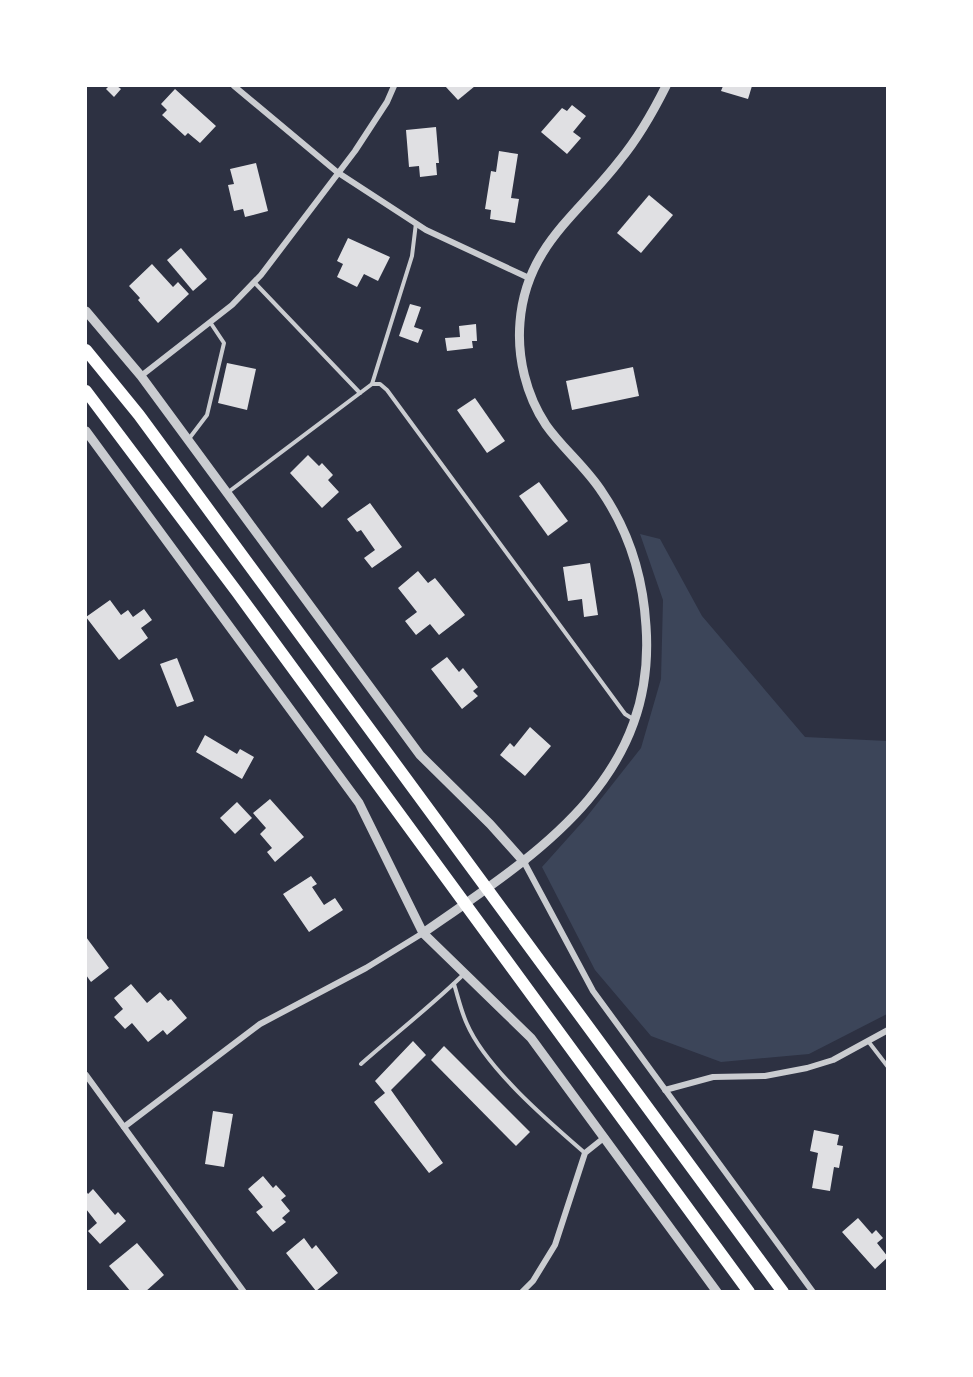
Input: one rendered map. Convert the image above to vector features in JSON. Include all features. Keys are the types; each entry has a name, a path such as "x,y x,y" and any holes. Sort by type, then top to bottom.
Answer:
{"main road":[{"path":"86,350 139,416 783,1292"},
{"path":"86,391 223,573 749,1292"}],"street":[{"path":"234,86 337,172 416,224 529,278"},
{"path":"141,376 232,305 254,282 355,151 387,102 394,86"},
{"path":"124,1127 260,1024 366,968 423,933 524,862 602,783 624,751 636,720 646,672 644,593 634,552 604,494 546,424 531,395 520,359 519,325 529,278 539,255 553,235 620,160 652,114 666,86"},
{"path":"86,311 141,376 420,755 490,824 524,862 593,991 813,1292"},
{"path":"86,431 359,803 423,933 531,1038 717,1292"},
{"path":"666,1090 713,1077 765,1076 807,1068 833,1060 888,1030"},
{"path":"86,1075 244,1292"},
{"path":"522,1292 533,1281 555,1245 585,1153 605,1137"}],"lane":[{"path":"226,493 372,384 412,256 416,224"},
{"path":"254,282 360,393"},
{"path":"187,441 207,415 224,343 210,322"},
{"path":"372,384 380,384 387,390 625,714 636,720"},
{"path":"361,1064 465,974"},
{"path":"454,984 467,1026 488,1056 547,1120 585,1153"},
{"path":"868,1040 888,1067"}],"shaded area":[{"path":"640,534 660,539 702,616 805,737 887,741 887,1014 809,1054 721,1062 651,1036 595,970 542,867 585,819 641,748 661,679 663,600"}],"building":[{"path":"109,86 117,86 121,89 114,97 106,89"},
{"path":"445,86 475,86 458,100"},
{"path":"723,86 752,86 748,99 721,91"},
{"path":"175,89 216,126 200,143 188,133 185,136 162,115 167,110 161,104"},
{"path":"572,105 586,116 573,132 581,138 567,154 541,132 562,108 567,111"},
{"path":"436,127 439,163 436,163 437,175 420,177 419,166 409,167 406,130"},
{"path":"499,151 518,154 511,198 519,199 515,223 490,219 491,210 485,209 491,171 496,172"},
{"path":"256,163 268,211 245,217 243,209 234,211 228,185 234,184 230,169"},
{"path":"649,195 673,215 641,253 617,233"},
{"path":"348,238 390,257 378,281 364,274 357,287 337,277 343,264 337,261"},
{"path":"181,248 207,279 193,291 167,260"},
{"path":"152,264 173,287 178,282 189,294 158,323 129,286"},
{"path":"410,304 421,307 414,327 423,330 418,343 399,336"},
{"path":"476,324 477,341 472,341 473,348 447,351 445,338 460,337 459,326"},
{"path":"227,363 256,369 247,410 218,403"},
{"path":"633,367 639,396 572,410 566,381"},
{"path":"475,398 505,441 487,453 457,410"},
{"path":"308,455 319,466 322,463 333,475 328,480 339,492 322,508 290,473"},
{"path":"539,482 568,521 548,536 519,496"},
{"path":"370,503 402,547 372,568 364,558 375,550 361,530 357,532 347,519"},
{"path":"590,563 598,615 584,617 582,599 568,601 563,567"},
{"path":"418,571 428,583 435,578 465,615 439,635 430,624 416,635 405,621 417,612 398,588"},
{"path":"110,600 121,615 128,610 133,617 144,609 152,620 141,628 148,638 119,660 86,617"},
{"path":"447,657 459,672 463,668 478,687 473,691 478,696 462,709 431,669"},
{"path":"177,658 194,701 177,707 160,664"},
{"path":"530,727 551,746 525,776 500,755 510,743 514,747"},
{"path":"205,735 237,754 240,749 254,757 242,779 196,752"},
{"path":"270,799 304,837 275,862 267,852 272,848 260,834 266,828 253,813"},
{"path":"237,802 252,818 235,834 220,818"},
{"path":"311,876 317,884 312,887 324,905 335,898 343,910 309,932 283,894"},
{"path":"86,937 109,968 91,982 86,975"},
{"path":"131,984 147,1003 160,992 168,1001 171,999 187,1018 167,1035 163,1030 148,1042 132,1023 125,1029 114,1017 123,1009 114,998"},
{"path":"413,1041 426,1055 391,1090 443,1163 429,1173 374,1102 385,1093 375,1081"},
{"path":"444,1046 530,1132 516,1146 431,1060"},
{"path":"213,1111 233,1114 224,1167 205,1164"},
{"path":"814,1130 839,1135 837,1145 843,1146 839,1168 834,1167 830,1191 812,1188 818,1153 810,1151"},
{"path":"263,1176 273,1188 276,1185 286,1196 281,1200 290,1211 282,1218 286,1222 273,1232 256,1212 263,1207 248,1189"},
{"path":"93,1189 115,1215 118,1212 126,1221 100,1244 88,1231 97,1223 86,1209 86,1191 88,1194"},
{"path":"858,1218 872,1234 876,1230 883,1238 877,1243 888,1257 875,1269 842,1232"},
{"path":"304,1238 312,1249 316,1245 338,1273 316,1291 286,1253"},
{"path":"137,1243 164,1275 145,1292 131,1292 109,1266"}]}
